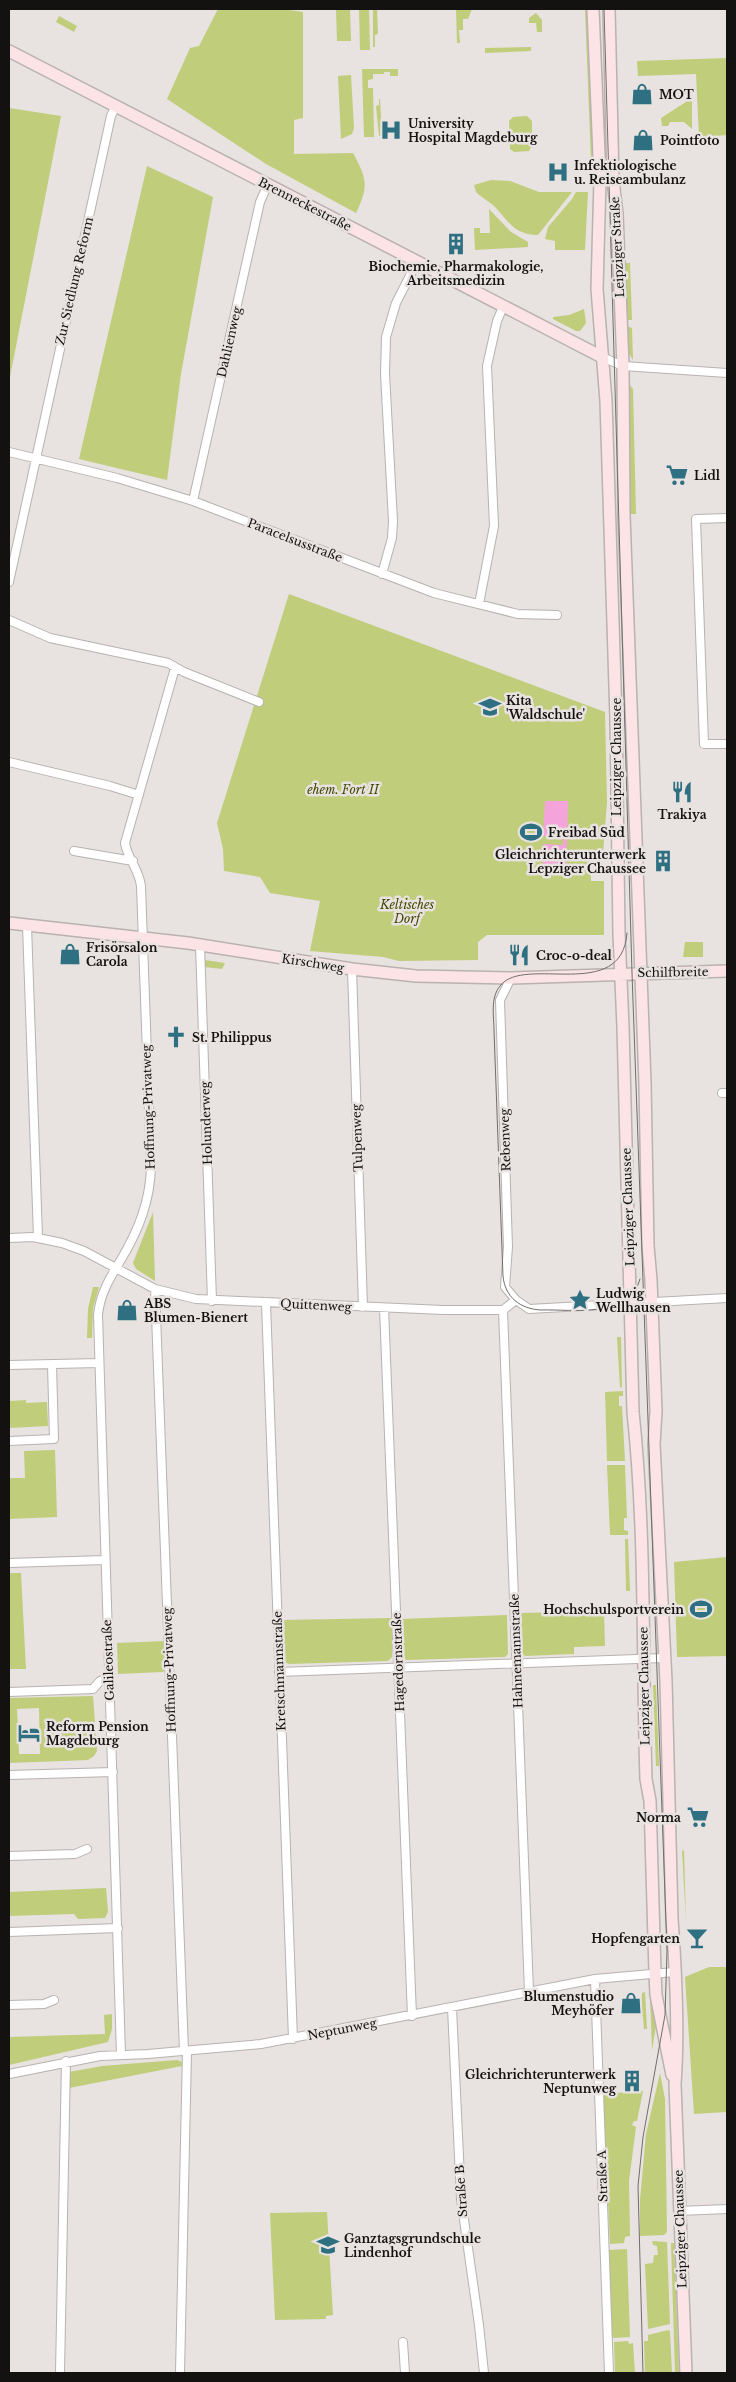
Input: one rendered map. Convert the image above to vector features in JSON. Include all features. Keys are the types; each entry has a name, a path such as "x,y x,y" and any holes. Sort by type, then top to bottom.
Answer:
{"main road":[{"name":"Leipziger Straße","path":"593,9 600,180 597,289 602,357"},
{"name":"Leipziger Straße","path":"609,9 613,180 617,214 623,366"},
{"name":"Brenneckestraße","path":"9,51 602,357"},
{"name":"Leipziger Chaussee","path":"602,357 606,401 616,708 618,786 616,825 620,974 633,1412 638,1442 642,1557 646,1779 651,1810 656,1995 675,2084"},
{"name":"Leipziger Chaussee","path":"623,366 624,525 632,784 636,821 648,1246 656,1411 654,1444 664,1658 677,2057 675,2084 686,2373"},
{"name":"Kirschweg","path":"9,923 200,945 352,969 416,976 511,978 620,974"},
{"name":"Schilfbreite","path":"620,974 727,971"}],"street":[{"name":"Zur Siedlung Reform","path":"9,582 34,458 109,125 116,105"},
{"name":"Dahlienweg","path":"193,501 260,202 268,184"},
{"path":"382,574 392,538 393,521 385,374 386,337 396,303 417,262"},
{"path":"478,604 494,526 488,366 497,321 503,307"},
{"path":"602,357 623,366 727,373"},
{"name":"Paracelsusstraße","path":"9,452 117,478 193,501 426,590 518,614 557,615"},
{"path":"727,518 696,519 704,744 727,744"},
{"path":"9,620 50,638 168,663 175,668 259,702"},
{"name":"Hoffnung-Privatweg","path":"116,1268 142,1218 150,1186 140,881 127,851 126,842 175,668"},
{"path":"9,762 110,786 139,795"},
{"path":"74,851 133,862"},
{"path":"27,926 38,1238"},
{"name":"Holunderweg","path":"200,945 212,1301"},
{"name":"Tulpenweg","path":"352,969 363,1307"},
{"name":"Rebenweg","path":"511,978 500,1000 508,1247 505,1287 516,1300"},
{"name":"Quittenweg","path":"9,1238 38,1238 77,1248 154,1289 186,1298 212,1301 384,1308 503,1310"},
{"name":"Galileostraße","path":"116,1268 104,1289 98,1308 108,1678 122,2055"},
{"name":"Hoffnung-Privatweg","path":"154,1289 185,2051 180,2373"},
{"path":"503,1310 516,1300 529,1308 727,1298"},
{"name":"Kretschmannstraße","path":"266,1302 293,2039"},
{"name":"Hagedornstraße","path":"384,1308 412,2016"},
{"name":"Hahnemannstraße","path":"503,1310 529,1992"},
{"path":"9,1366 99,1363"},
{"path":"9,1441 54,1439 52,1364"},
{"path":"9,1562 105,1560"},
{"path":"279,1672 664,1658"},
{"path":"9,1692 93,1689 100,1681 108,1678"},
{"path":"9,1775 112,1772"},
{"path":"9,1856 75,1854 87,1849"},
{"path":"9,1932 118,1928"},
{"name":"Neptunweg","path":"9,2074 66,2061 100,2056 261,2044 595,1979 655,1972 674,1972"},
{"name":"Straße A","path":"595,1979 609,2373"},
{"path":"9,2005 44,2004 54,2000"},
{"name":"Straße B","path":"452,2008 461,2199 484,2373"},
{"path":"60,2373 66,2061"},
{"path":"679,2211 727,2209"},
{"path":"403,2342 405,2373"}],"green space":[{"path":"218,9 282,9 303,12 303,118 294,120 294,154 353,153 364,176 365,183 363,196 356,213 266,164 167,99 190,48 199,46"},
{"path":"336,9 350,9 351,41 337,41"},
{"path":"359,9 369,9 370,50 360,50"},
{"path":"373,9 377,9 378,34 375,35 375,47 373,47"},
{"path":"456,9 472,9 468,19 463,19 463,30 459,30 460,43 457,43"},
{"path":"585,9 587,9 594,186 592,186"},
{"path":"536,13 542,20 542,32 537,32 536,23 529,23 529,18"},
{"path":"59,16 77,26 74,32 56,22"},
{"path":"531,47 531,51 485,53 485,48"},
{"path":"727,58 727,135 699,137 696,74 638,76 637,61"},
{"path":"362,69 398,69 398,76 390,76 390,72 384,72 384,74 373,74 373,79 368,80 368,88 373,88 374,137 364,137"},
{"path":"351,75 354,128 352,134 341,139 338,76"},
{"path":"379,99 382,136 379,136 376,106 379,105"},
{"path":"689,100 692,100 692,129 684,122 670,122 668,126 662,126 661,118"},
{"path":"9,108 61,116 9,382"},
{"path":"527,116 532,121 532,146 529,151 514,152 510,149 509,121 513,117"},
{"path":"147,166 213,197 181,374 167,480 79,459"},
{"path":"491,180 510,181 539,192 572,192 538,235 530,234 514,228 495,207 476,192 474,185"},
{"path":"576,192 588,192 585,250 555,250 555,241 545,239 548,227"},
{"path":"489,209 511,232 528,242 528,247 475,250 474,228 480,228 480,233 490,233"},
{"path":"625,263 630,263 632,320 627,320"},
{"path":"584,309 586,323 580,331 576,331 553,319 553,317 569,315"},
{"path":"627,326 632,328 633,360 628,352"},
{"path":"629,384 633,389 636,514 630,514"},
{"name":"ehem. Fort II","path":"289,594 605,712 607,802 603,854 590,854 591,881 604,881 604,935 487,935 478,942 478,960 399,961 383,957 310,951 320,901 270,893 260,877 224,871 223,849 217,823"},
{"path":"685,942 703,942 703,957 683,957"},
{"path":"205,960 225,963 222,969 204,967"},
{"path":"153,1212 155,1281 136,1269 133,1263"},
{"path":"93,1287 99,1287 93,1308 92,1338 87,1338 88,1309"},
{"path":"617,1337 621,1337 622,1388 620,1387"},
{"path":"623,1391 623,1396 619,1396 619,1406 622,1406 625,1461 607,1461 605,1392"},
{"path":"26,1400 26,1403 47,1402 48,1426 9,1428 9,1401"},
{"path":"55,1450 57,1517 9,1519 9,1478 25,1478 24,1451"},
{"path":"607,1465 625,1465 627,1518 624,1518 624,1530 628,1531 628,1535 610,1535"},
{"path":"625,1539 628,1539 630,1591 626,1591"},
{"name":"Hochschulsportverein","path":"727,1557 727,1656 677,1657 674,1562"},
{"path":"9,1573 21,1573 26,1669 9,1669"},
{"path":"604,1611 605,1646 574,1647 574,1654 525,1656 521,1652 520,1613"},
{"path":"507,1615 508,1654 505,1657 406,1660 402,1655 401,1619"},
{"path":"392,1618 392,1657 388,1661 289,1664 284,1662 282,1620"},
{"path":"165,1641 166,1669 163,1672 118,1674 117,1643"},
{"path":"653,1685 656,1685 659,1766 656,1766"},
{"path":"93,1696 97,1751 94,1756 88,1760 9,1763 9,1698","holes":["39,1708 40,1754 19,1754 17,1709"]},
{"path":"684,1850 686,1922 682,1851"},
{"path":"106,1888 108,1912 105,1918 78,1919 74,1914 9,1916 9,1892"},
{"path":"709,1967 727,1967 727,2112 694,2114 685,1977"},
{"path":"651,1989 657,2020 652,2050 650,1995"},
{"path":"645,1992 647,2029 644,2029 641,2014 642,1993"},
{"path":"112,2014 112,2029 108,2042 9,2065 9,2037 105,2034 104,2015"},
{"path":"177,2060 182,2062 182,2066 69,2088 69,2072 102,2066"},
{"path":"660,2073 665,2099 667,2232 664,2235 640,2236 640,2200 646,2134"},
{"path":"643,2091 637,2121 634,2121 632,2125 636,2127 629,2181 630,2236 625,2237 624,2243 610,2244 603,2094"},
{"path":"327,2212 333,2315 326,2316 326,2319 275,2320 270,2213"},
{"path":"652,2241 667,2242 670,2324 648,2329 645,2264 653,2263 654,2255 658,2255 657,2246 653,2245"},
{"path":"671,2243 674,2243 679,2373 675,2373"},
{"path":"627,2249 630,2337 614,2338 612,2336 609,2250"},
{"path":"670,2331 672,2373 645,2373 644,2341 648,2341 648,2335"},
{"path":"628,2341 629,2344 633,2343 635,2373 615,2373 614,2342"}],"shaded area":[{"path":"545,801 568,801 566,871 547,871 543,868 543,844 563,845 563,837 543,836"}],"tram line":[{"path":"604,9 632,973 667,1951 665,2015 643,2137 638,2186 643,2373"},
{"path":"627,933 621,954 608,967 591,973 529,974 512,977 500,986 497,991 493,1014 503,1276 510,1296 520,1304 533,1309 599,1309 625,1301 634,1292 640,1279"}],"place":[{"name":"MOT","path":"642,94"},
{"name":"University Hospital Magdeburg","path":"391,130"},
{"name":"Pointfoto","path":"643,140"},
{"name":"Infektiologische u. Reiseambulanz","path":"558,172"},
{"name":"Biochemie, Pharmakologie, Arbeitsmedizin","path":"456,244"},
{"name":"Lidl","path":"677,475"},
{"name":"Kita 'Waldschule'","path":"490,707"},
{"name":"Trakiya","path":"682,792"},
{"name":"Freibad Süd","path":"531,832"},
{"name":"Gleichrichterunterwerk Lepziger Chaussee","path":"663,861"},
{"name":"Frisörsalon Carola","path":"70,954"},
{"name":"Croc-o-deal","path":"519,955"},
{"name":"St. Philippus","path":"176,1037"},
{"name":"Ludwig Wellhausen","path":"580,1300"},
{"name":"ABS Blumen-Bienert","path":"127,1310"},
{"name":"Hochschulsportverein","path":"701,1609"},
{"name":"Reform Pension Magdeburg","path":"29,1733"},
{"name":"Norma","path":"698,1817"},
{"name":"Hopfengarten","path":"697,1938"},
{"name":"Blumenstudio Meyhöfer","path":"631,2003"},
{"name":"Gleichrichterunterwerk Neptunweg","path":"632,2081"},
{"name":"Ganztagsgrundschule Lindenhof","path":"328,2245"}],"park label":[{"name":"Keltisches Dorf","path":"407,911"}]}
